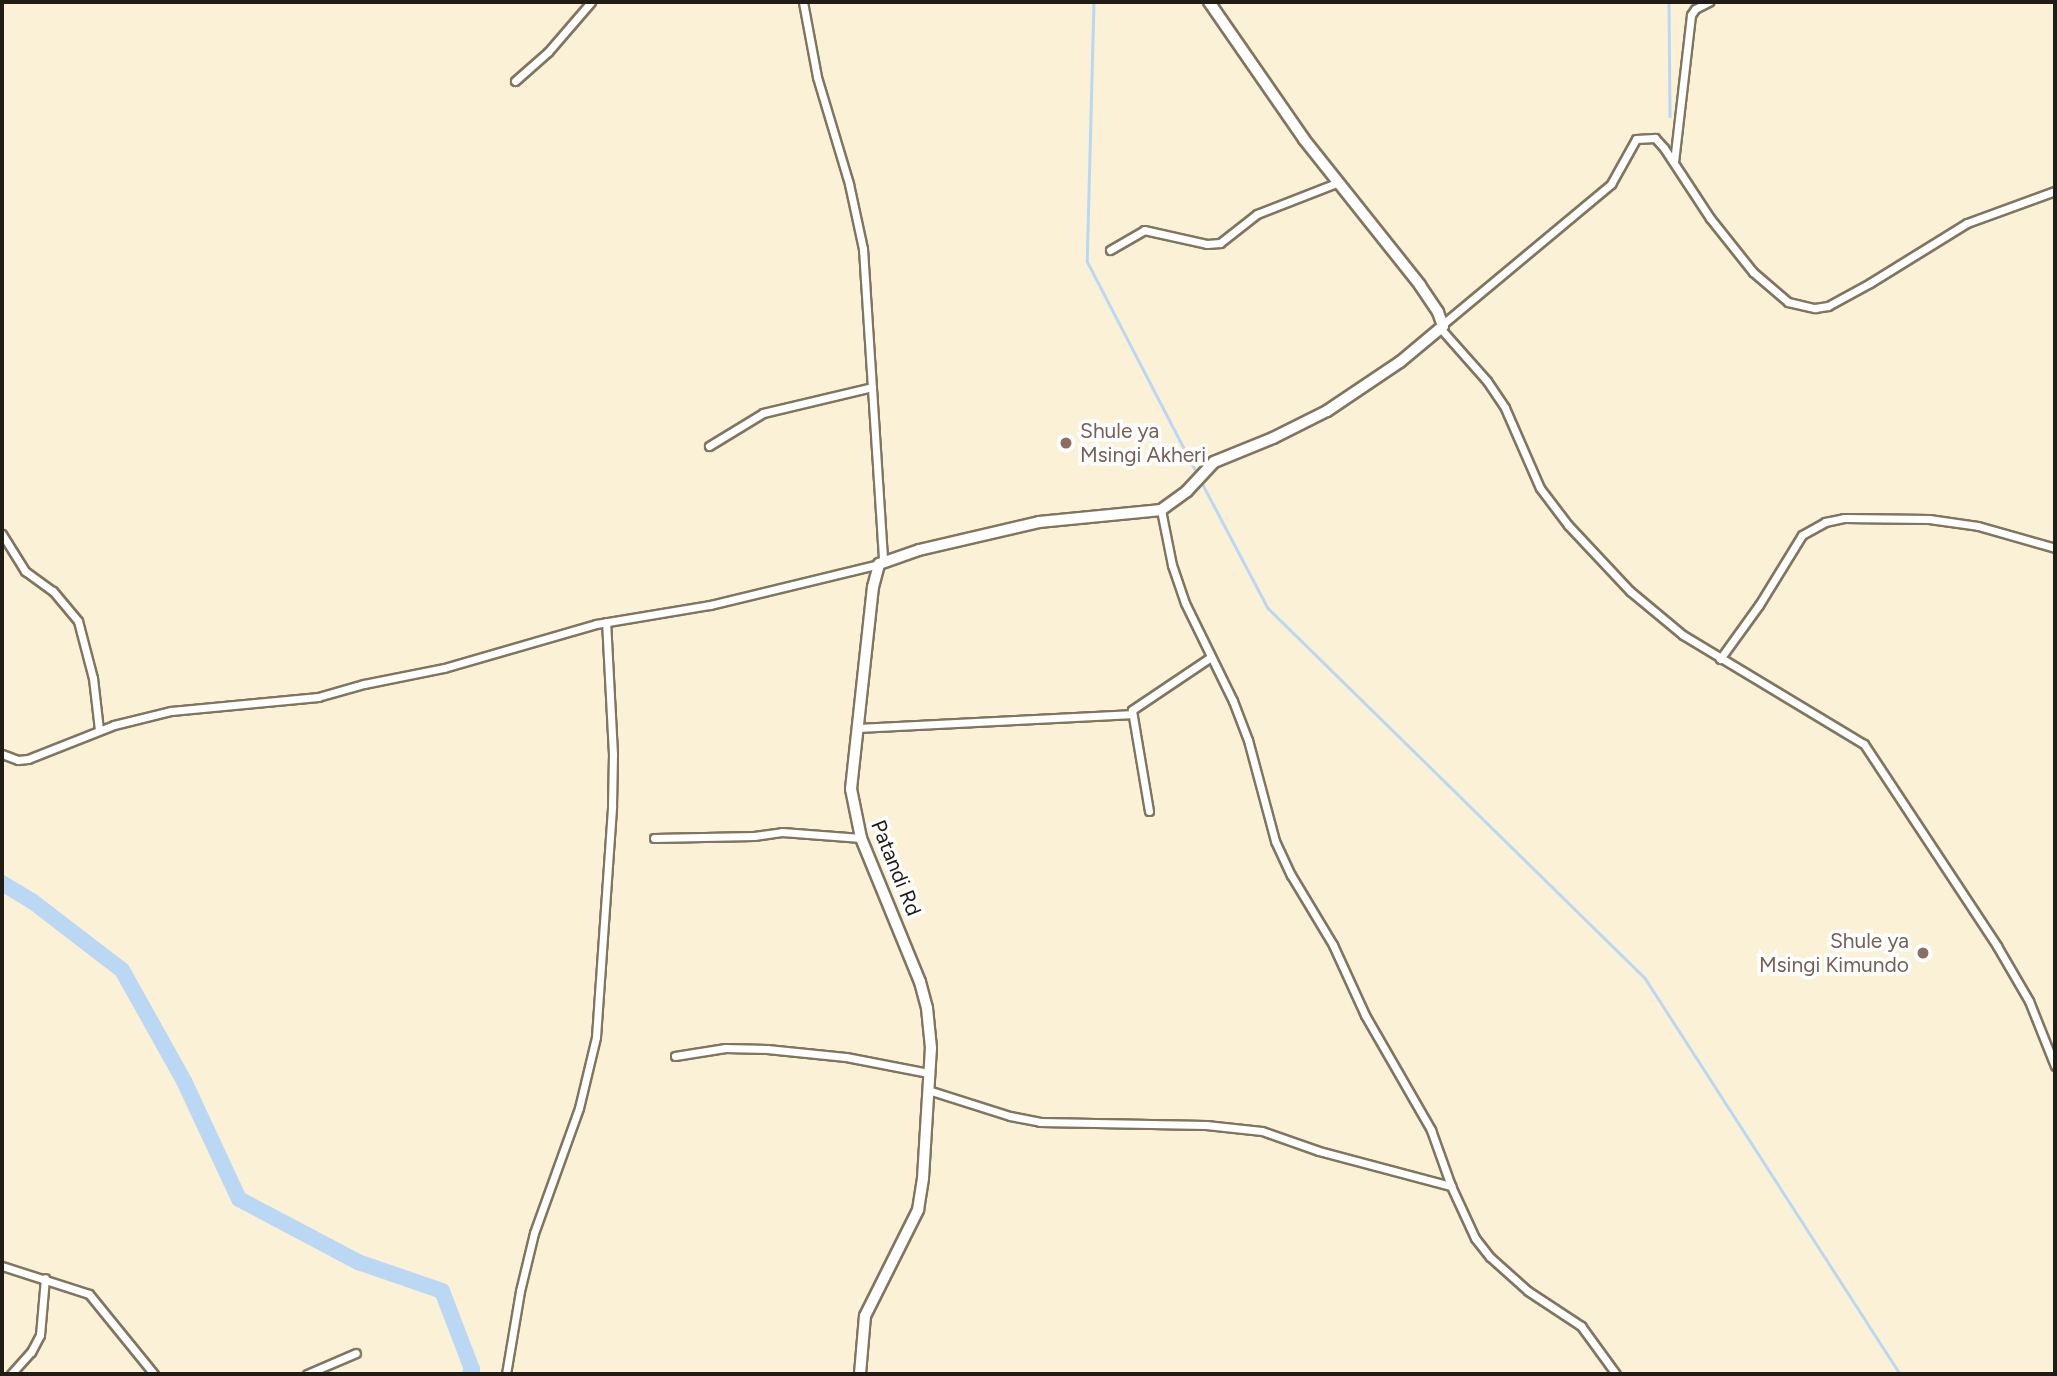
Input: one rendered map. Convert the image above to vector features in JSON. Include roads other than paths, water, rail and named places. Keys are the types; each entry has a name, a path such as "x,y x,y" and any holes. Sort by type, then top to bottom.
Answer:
{"street":[{"path":"514,81 548,52 591,2"},
{"path":"803,2 821,96 861,236 881,562"},
{"path":"1209,2 1304,139 1420,285 1442,327 1487,381 1505,408 1541,488 1567,525 1657,616 1720,659 1789,696 1864,744 1997,946 2029,1001 2055,1066"},
{"path":"1674,163 1691,15 1695,9 1709,2"},
{"path":"2,754 18,760 28,759 99,730 171,711 318,697 364,684 444,668 606,622 710,605 1054,519 1161,510 1193,485 1209,466 1326,411 1379,378 1611,184 1636,139 1655,138 1710,218 1753,272 1788,302 1815,309 1828,306 1967,223 2055,191"},
{"path":"1110,250 1144,230 1207,244 1220,243 1257,214 1339,183"},
{"path":"709,446 763,413 872,387"},
{"path":"1161,510 1172,565 1185,603 1248,740 1275,841 1290,875 1333,945 1364,1015 1431,1129 1451,1186 1475,1238 1490,1257 1528,1291 1581,1326 1616,1374"},
{"path":"1720,659 1753,613 1802,535 1825,522 1844,518 1929,519 1978,526 2055,548"},
{"path":"2,534 25,571 53,591 78,621 93,678 99,730"},
{"name":"Patandi Rd","path":"860,1374 864,1316 918,1210 923,1178 930,1035 924,994 899,924 861,838 850,789 873,587 881,562"},
{"path":"506,1374 520,1291 534,1233 579,1108 596,1037 612,793 606,622"},
{"path":"1149,811 1131,714 1134,707 1211,657"},
{"path":"856,727 1131,714"},
{"path":"654,838 754,836 782,832 861,838"},
{"path":"675,1056 726,1048 767,1049 846,1057 928,1073"},
{"path":"928,1090 1030,1121 1206,1125 1262,1132 1319,1151 1451,1186"},
{"path":"2,1266 81,1290 95,1299 154,1374"},
{"path":"11,1374 31,1352 40,1335 45,1278"},
{"path":"307,1374 356,1353"}],"waterway":[{"path":"1094,2 1087,261 1198,475"},
{"path":"1669,2 1670,116"},
{"path":"1201,481 1268,608 1645,978 1900,1374"},
{"path":"2,883 32,901 122,970 184,1081 239,1199 358,1262 442,1291 472,1369 470,1374"}],"place":[{"name":"Shule ya Msingi Akheri","path":"1066,443"},
{"name":"Shule ya Msingi Kimundo","path":"1923,953"}]}
